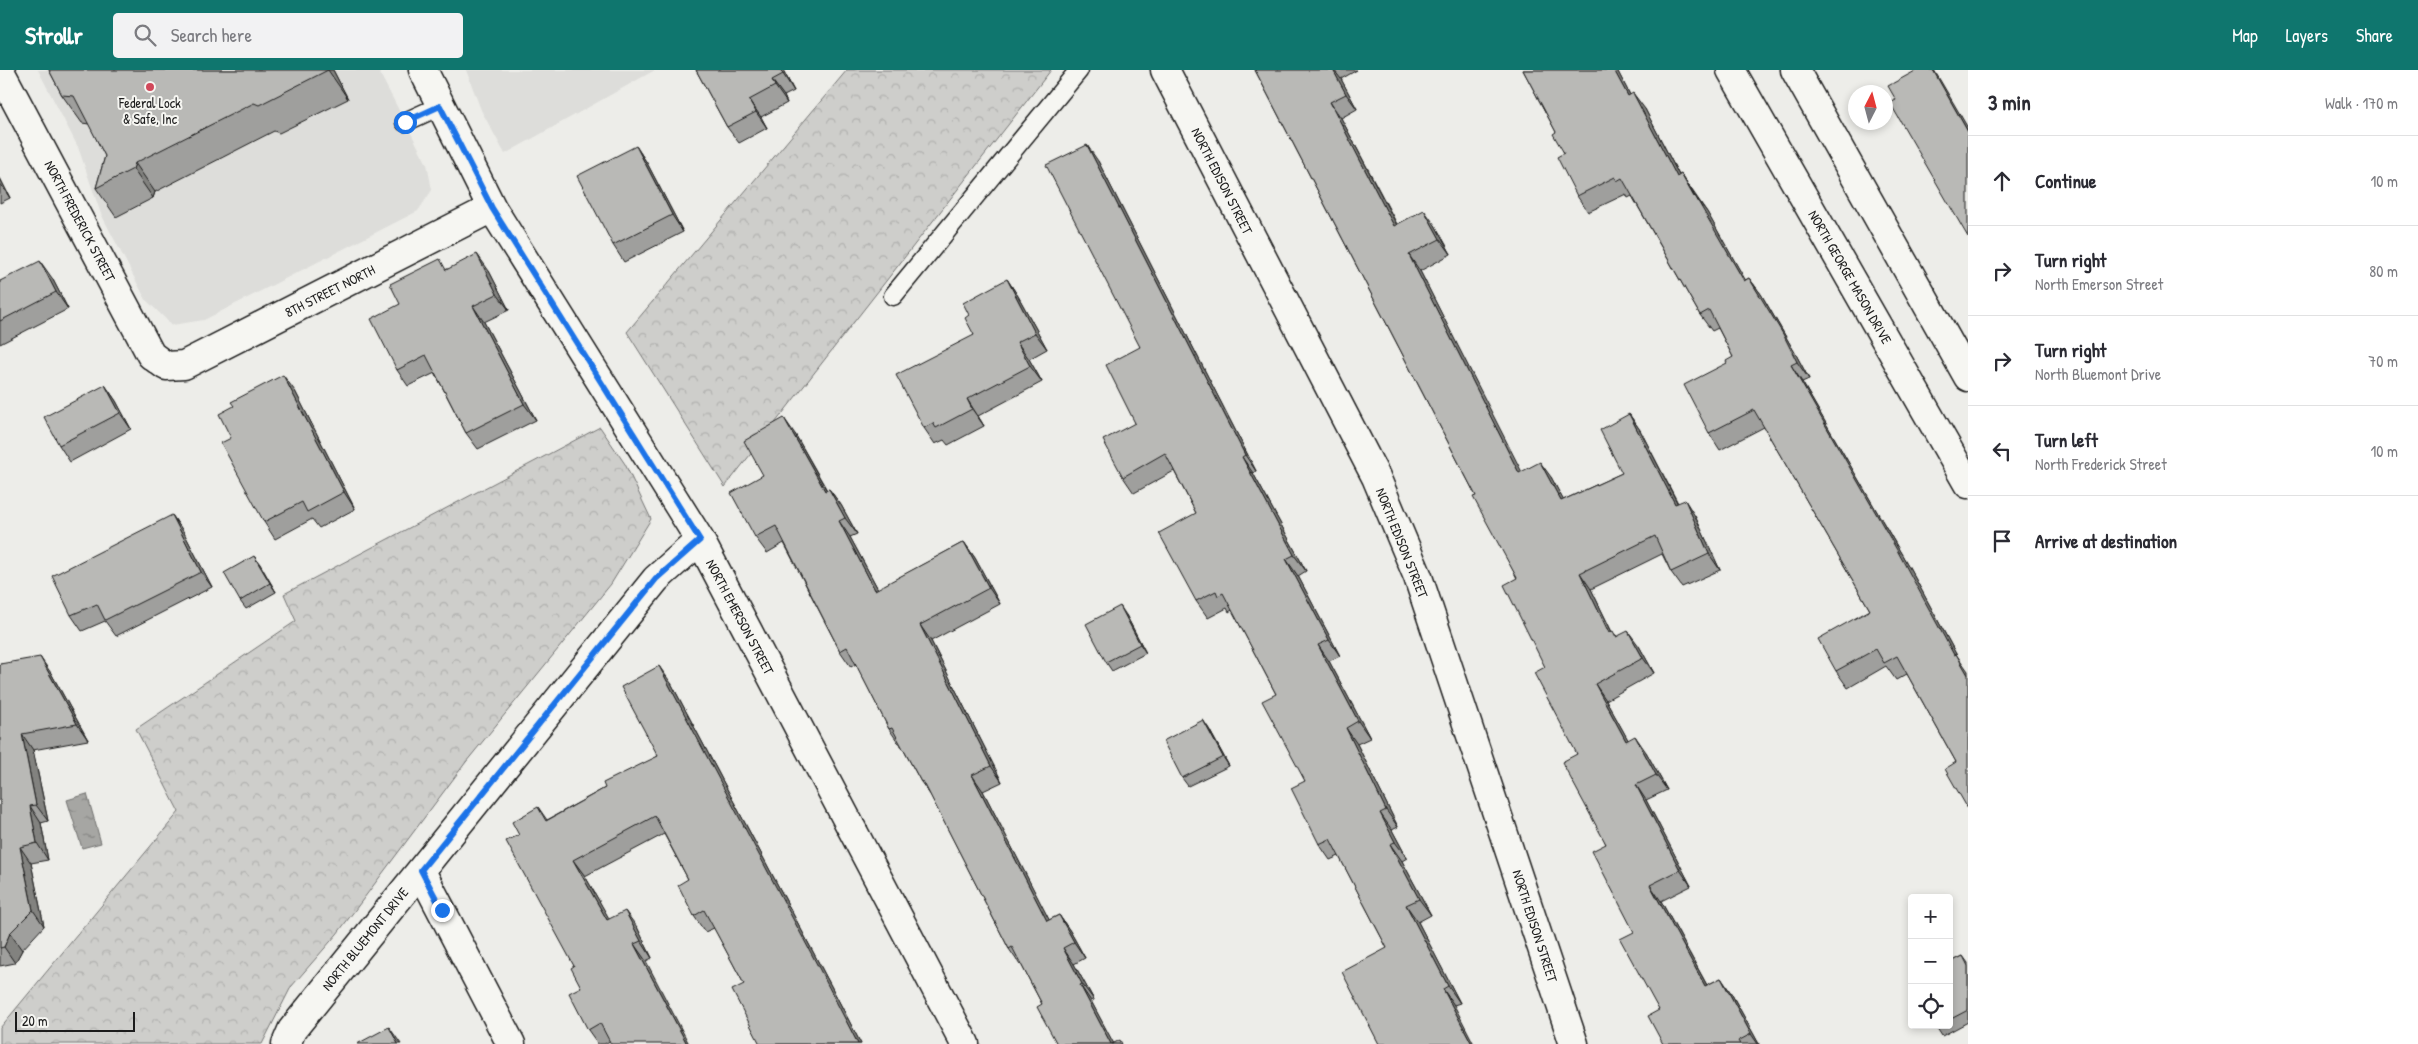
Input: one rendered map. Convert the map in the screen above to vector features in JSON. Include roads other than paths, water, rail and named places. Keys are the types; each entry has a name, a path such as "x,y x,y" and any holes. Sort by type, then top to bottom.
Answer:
{"street":[{"name":"NORTH FREDERICK STREET","path":"0,70 151,355 166,366"},
{"name":"NORTH EMERSON STREET","path":"423,70 492,208 700,540 965,1044"},
{"name":"NORTH EDISON STREET","path":"1165,70 1376,477 1418,577 1574,1044"},
{"name":"NORTH GEORGE MASON DRIVE","path":"1732,70 1968,484"},
{"path":"1795,70 1968,376"},
{"name":"8TH STREET NORTH","path":"166,366 184,365 492,208"},
{"name":"NORTH BLUEMONT DRIVE","path":"286,1044 292,1030 656,579 700,540"},
{"path":"421,870 511,1044"}],"lane":[{"path":"892,296 1079,70"},
{"path":"405,122 440,106"}],"water":[{"path":"87,794 101,843 82,848 67,800"}],"place":[{"name":"Federal Lock & Safe, Inc","path":"150,87"}]}
